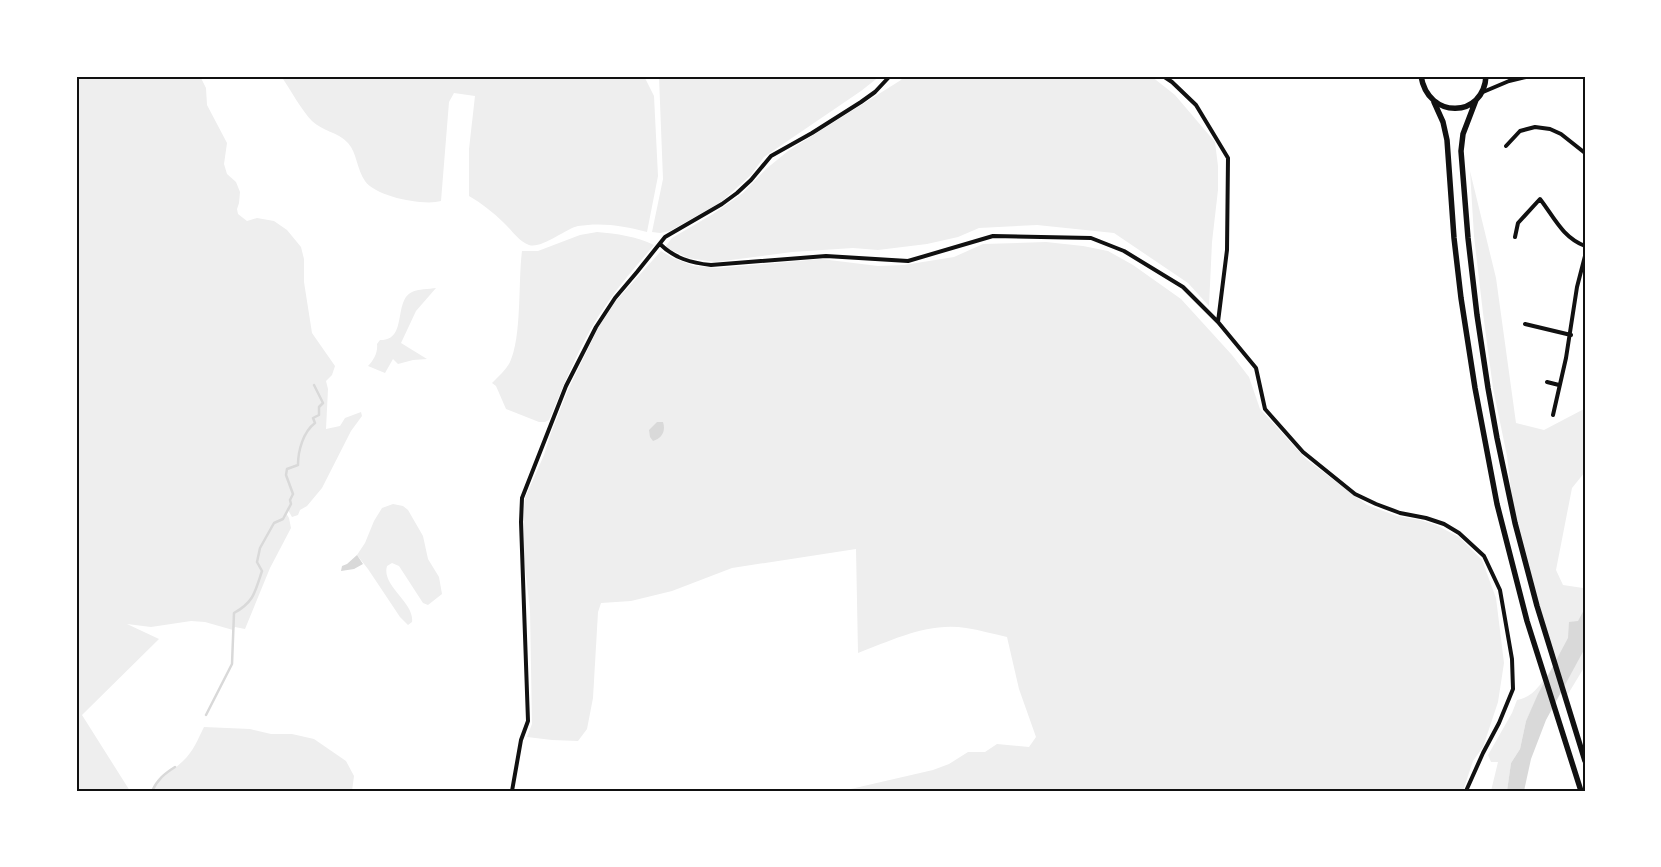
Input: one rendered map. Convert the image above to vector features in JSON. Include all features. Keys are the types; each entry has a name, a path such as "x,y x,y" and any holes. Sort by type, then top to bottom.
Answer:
{"main road":[{"path":"1422,76 1423,86 1427,95 1434,102 1443,122 1447,140 1454,238 1484,440 1510,556 1537,653 1581,791"},
{"path":"1486,76 1481,93 1476,100 1463,134 1461,151 1477,315 1497,438 1515,523 1548,642 1585,761"},
{"path":"1434,102 1443,106 1458,108 1476,100"}],"street":[{"path":"512,791 521,740 528,721 521,522 522,498 566,386 596,327 615,298 665,237 722,204 752,180 771,156 861,102 875,92 890,76"},
{"path":"1163,76 1196,105 1228,158 1227,250 1218,322"},
{"path":"1481,93 1509,81 1530,76"},
{"path":"1506,146 1520,131 1534,127 1550,129 1561,134 1585,153"},
{"path":"1515,237 1518,224 1540,199 1559,228 1568,237 1585,246"},
{"path":"660,244 678,257 695,264 711,265 826,256 908,262 993,236 1091,238 1124,250 1183,288 1218,322 1256,368 1265,409 1303,452 1355,494 1400,513 1444,524 1459,533 1484,556 1500,590 1512,659 1513,688 1499,723 1466,791"},
{"path":"1553,415 1571,335 1577,287 1585,256"},
{"path":"1577,287 1585,288"},
{"path":"1525,324 1571,335"},
{"path":"1546,382 1559,385"}],"shaded area":[{"path":"76,76 200,76 206,88 207,105 227,143 224,164 227,174 236,182 240,192 238,214 247,221 257,218 274,221 287,230 301,247 312,333 335,366 332,375 326,381 328,389 326,429 340,426 345,418 361,412 362,416 351,431 322,488 307,506 300,510 298,515 292,517 288,510 286,513 291,528 270,568 245,629 235,627 233,630 205,622 191,621 151,627 127,624 159,639 82,715 130,791 76,791"},
{"path":"281,76 644,76 654,96 658,176 647,232 613,225 596,224 578,226 540,244 529,245 521,241 495,215 469,196 469,149 475,96 454,93 449,102 441,201 412,201 379,192 365,181 348,143 340,136 320,127 308,117"},
{"path":"651,76 880,76 764,157 751,175 721,202 670,231 660,233 652,232 663,179 659,77 652,79"},
{"path":"904,76 1151,76 1175,95 1215,142 1218,190 1212,242 1209,306 1188,283 1114,233 1037,225 979,228 958,237 927,244 878,250 853,248 792,252 715,262 688,258 665,247 672,238 713,214 743,193 766,169 788,151 901,80"},
{"path":"1470,171 1496,278 1516,423 1544,430 1585,407 1585,472 1572,488 1556,570 1563,585 1585,587 1585,666 1565,699 1515,523 1507,456 1493,388 1483,313 1474,236"},
{"path":"597,232 633,237 654,245 619,287 590,330 549,420 539,422 506,409 496,386 492,383 508,365 514,351 518,324 522,251 538,251 580,235"},
{"path":"1046,242 1108,251 1133,265 1181,299 1232,355 1249,377 1260,409 1306,459 1367,505 1397,516 1436,525 1459,537 1482,560 1496,598 1504,663 1498,702 1483,747 1473,761 1463,791 842,791 933,770 949,764 968,752 985,752 997,744 1029,747 1036,737 1019,689 1007,637 966,628 938,628 911,633 858,653 856,549 732,568 672,591 631,601 601,603 598,612 593,698 587,729 578,741 527,737 532,724 530,610 524,559 523,518 525,498 544,455 568,390 598,328 615,302 661,251 694,266 718,268 821,259 878,266 904,265 954,257 983,244"},
{"path":"436,288 416,311 401,343 427,359 398,364 393,359 385,373 368,366 375,356 377,344 380,340 389,339 394,334 406,297 414,291"},
{"path":"657,422 663,422 664,431 659,438 653,441 649,430"},
{"path":"393,504 403,506 408,510 423,536 428,559 439,577 442,594 428,605 423,603 399,566 392,563 387,566 386,573 389,581 412,615 412,622 408,625 400,617 357,555 382,508"},
{"path":"357,555 363,564 354,569 341,571 342,566"},
{"path":"1585,608 1585,648 1546,720 1531,759 1524,791 1507,791 1511,763 1520,749 1526,721 1568,638 1569,622 1578,621"},
{"path":"1549,673 1526,721 1520,749 1511,763 1507,791 1491,791 1498,762 1491,762 1488,755 1512,713 1517,700 1532,694"},
{"path":"204,727 250,729 271,734 292,734 314,739 346,761 354,776 352,791 152,791 162,777 190,754"}],"waterway":[{"path":"206,715 232,664 234,613 246,605 253,596 262,571 257,562 260,548 274,523 283,519 291,504 290,500 293,494 286,475 287,469 298,465 302,442 307,431 315,423 313,418 319,415 319,407 323,403 314,385"},
{"path":"152,791 162,777 175,767"}]}
